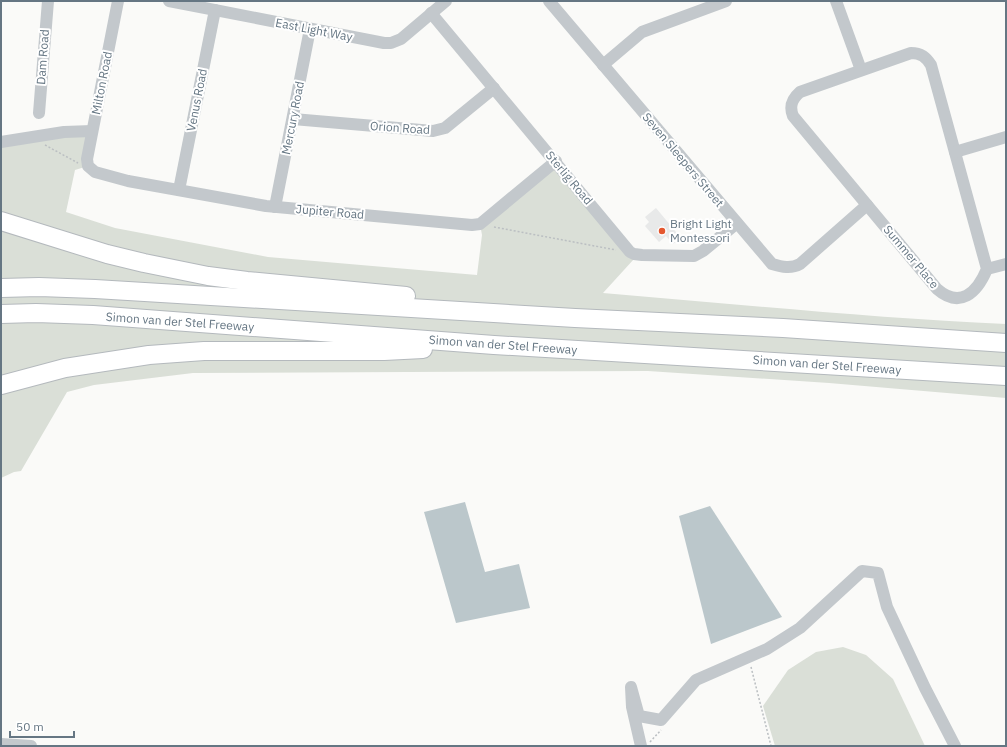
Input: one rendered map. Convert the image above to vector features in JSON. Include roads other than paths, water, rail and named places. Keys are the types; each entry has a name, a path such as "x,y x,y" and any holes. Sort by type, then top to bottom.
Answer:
{"highway":[{"path":"1,221 107,254 208,276 381,293 496,308 510,314"},
{"path":"1,288 39,287 95,289 510,314 783,328 1006,343"},
{"name":"Simon van der Stel Freeway","path":"1,314 36,313 93,315 494,345 1006,376"},
{"path":"1,385 65,368 149,355 204,351 384,351 494,345"}],"street":[{"name":"Dam Road","path":"39,112 48,1"},
{"name":"Milton Road","path":"88,166 87,159 118,1"},
{"name":"East Light Way","path":"169,1 384,43 391,43 401,38 446,1"},
{"name":"Seven Sleepers Street","path":"549,1 772,264 784,266 796,266 800,264 867,205"},
{"path":"603,65 642,32 726,1"},
{"path":"836,1 861,70"},
{"name":"Venus Road","path":"179,190 215,10"},
{"name":"Sterlig Road","path":"432,13 630,252 634,254 694,256 703,251 737,223"},
{"name":"Mercury Road","path":"275,207 310,29"},
{"name":"Summer Place","path":"911,53 916,53 924,56 931,65 955,152 987,269 976,288 965,296 957,299 944,295 937,289 793,116 791,111 793,99 800,92 911,53"},
{"name":"Orion Road","path":"293,119 433,132 445,128 494,88"},
{"path":"1,142 64,132 92,132"},
{"path":"955,152 1006,137"},
{"name":"Jupiter Road","path":"88,166 95,172 128,181 275,207 472,225 480,224 556,162"},
{"path":"987,269 1006,264"},
{"path":"641,746 632,707 631,687 639,716 661,720 696,680 767,649 800,628 862,571 878,573 887,606 925,688 956,746"},
{"path":"1,744 31,746"}],"place":[{"name":"Bright Light Montessori","path":"662,231"}]}
